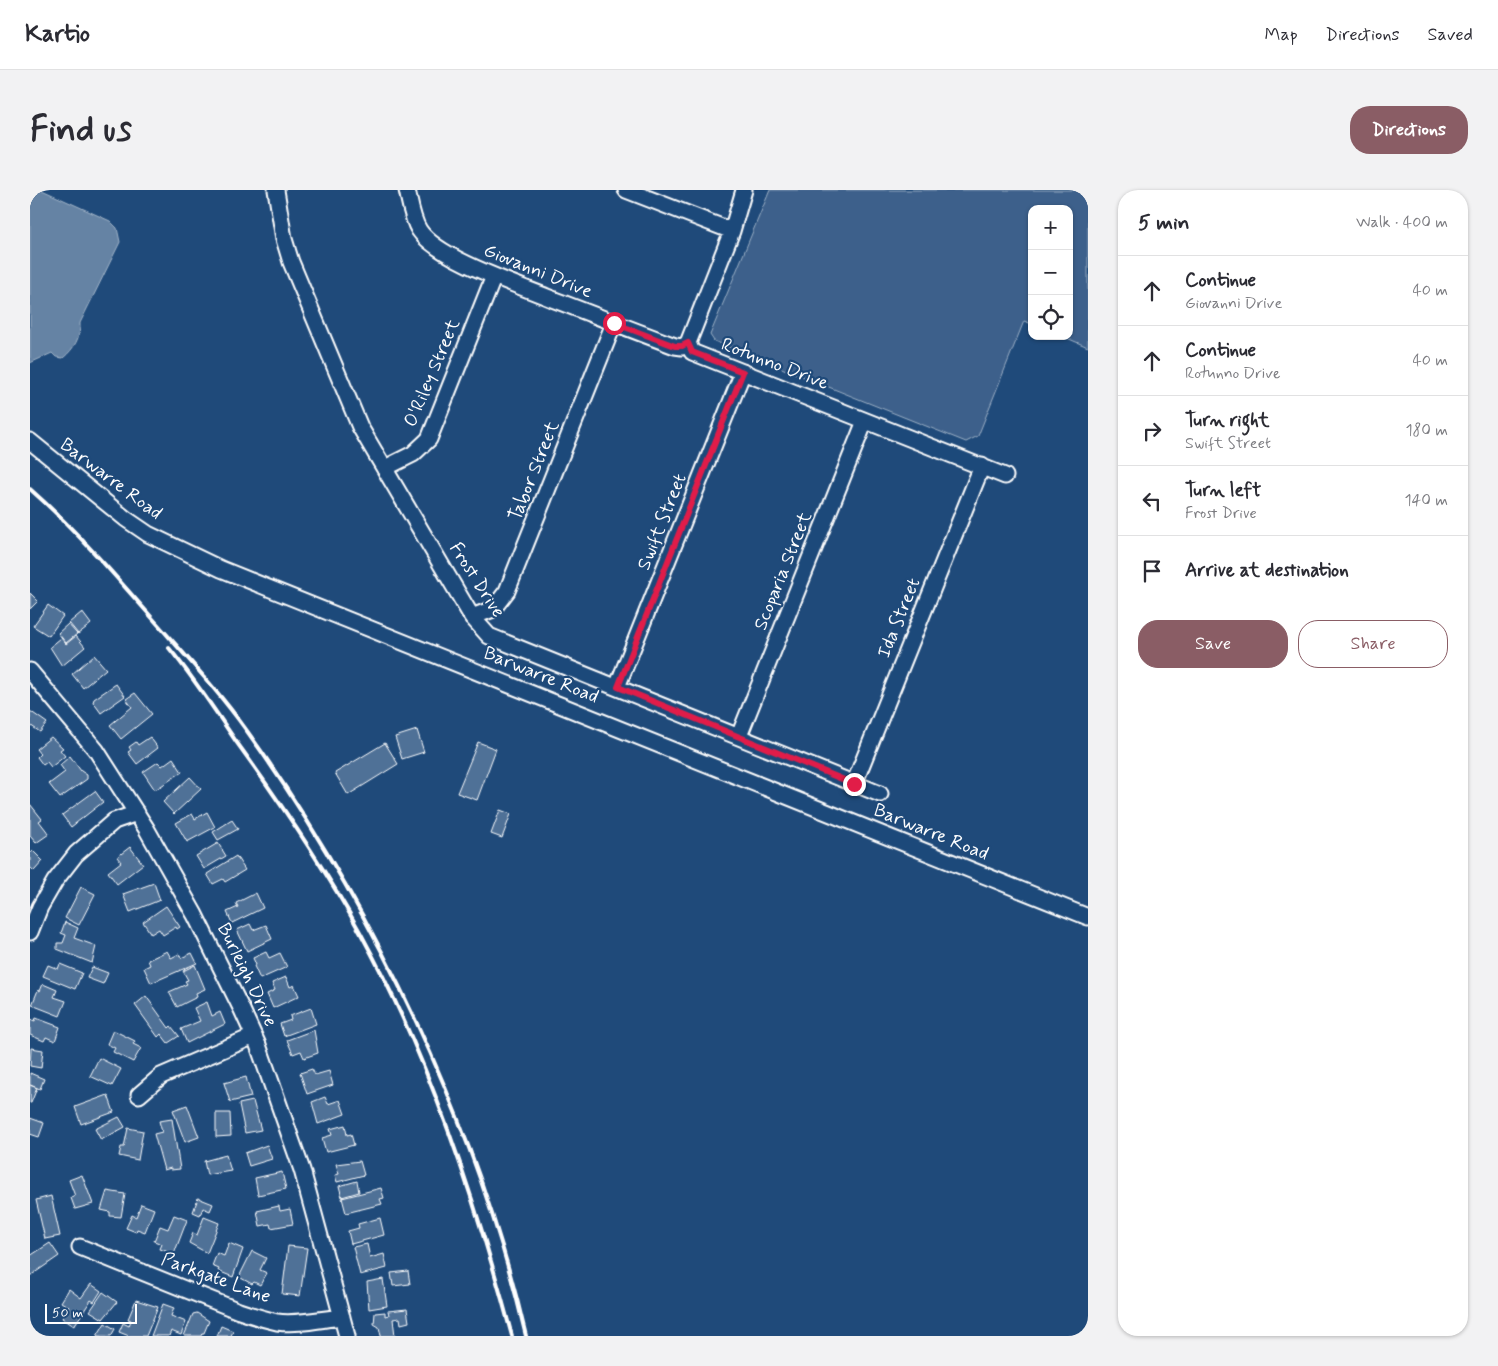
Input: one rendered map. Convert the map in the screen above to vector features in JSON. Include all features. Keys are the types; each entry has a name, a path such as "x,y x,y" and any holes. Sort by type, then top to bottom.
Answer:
{"street":[{"name":"Frost Drive","path":"276,190 284,239 291,262 360,427 472,617 489,636 880,794"},
{"name":"Giovanni Drive","path":"407,190 411,209 419,230 445,253 494,276 675,346 682,346 688,343"},
{"path":"626,190 732,231"},
{"path":"688,343 732,231 744,190"},
{"name":"O'Riley Street","path":"385,468 412,454 428,439 494,276"},
{"name":"Tabor Street","path":"472,617 493,609 507,591 614,323"},
{"name":"Rotunno Drive","path":"688,343 692,352 1005,476"},
{"name":"Swift Street","path":"618,687 743,372"},
{"name":"Scoparia Street","path":"739,736 865,421"},
{"name":"Barwarre Road","path":"30,442 126,519 155,538 212,565 1088,917"},
{"name":"Ida Street","path":"854,784 982,466"},
{"name":"Burleigh Drive","path":"30,671 96,750 137,813 195,915 254,1036 302,1170 347,1336"},
{"path":"30,932 40,907 54,881 76,854 114,821 137,813"},
{"path":"139,1096 161,1076 254,1036"},
{"name":"Parkgate Lane","path":"80,1247 239,1311 262,1318 279,1322 302,1322 342,1316"}],"shaded area":[{"path":"30,190 42,190 110,221 117,228 120,242 80,323 78,338 73,347 63,358 56,357 52,353 30,363"},
{"path":"770,190 1088,190 1088,347 1071,340 1073,340 1073,205 1028,205 1028,322 1024,321 978,436 966,442 714,341 710,335"}],"building":[{"path":"30,593 38,601 30,609"},
{"path":"48,605 63,616 49,636 33,626"},
{"path":"82,612 91,624 78,634 69,623"},
{"path":"68,624 77,634 66,643 58,633"},
{"path":"76,636 85,647 62,666 50,647 61,638 66,644"},
{"path":"94,655 106,669 83,688 72,674"},
{"path":"116,684 125,696 101,713 93,702 94,699"},
{"path":"135,693 152,714 121,739 110,725 132,707 126,699"},
{"path":"30,711 47,723 40,732 30,725"},
{"path":"417,730 424,752 402,759 395,737"},
{"path":"51,737 63,748 60,750 65,756 51,767 47,762 43,765 37,757 40,754 36,749"},
{"path":"150,737 158,748 137,764 128,752 131,750 129,747 136,742 138,745"},
{"path":"478,742 496,749 477,800 457,793"},
{"path":"385,743 398,764 348,795 335,773"},
{"path":"70,756 81,771 87,775 87,779 60,798 49,784 65,772 60,765"},
{"path":"173,758 182,772 155,790 143,772 158,762 162,766"},
{"path":"190,777 201,789 174,814 163,802"},
{"path":"95,791 103,802 71,827 62,815"},
{"path":"30,804 42,819 39,821 49,834 36,843 30,836"},
{"path":"500,810 511,814 502,838 491,834"},
{"path":"207,812 215,827 187,842 176,823 192,814 195,819"},
{"path":"232,820 238,829 218,840 213,832"},
{"path":"218,843 226,856 204,869 196,856"},
{"path":"130,847 143,864 117,884 108,872 121,862 117,857"},
{"path":"33,851 43,861 34,871 30,867 30,854"},
{"path":"236,856 245,870 225,882 223,879 213,884 207,874"},
{"path":"154,883 160,900 130,912 123,894"},
{"path":"81,887 95,894 79,925 65,918"},
{"path":"256,893 263,908 232,923 227,912 238,907 236,903"},
{"path":"166,906 180,927 177,929 176,927 163,935 159,929 151,934 143,922"},
{"path":"65,922 78,928 74,938 96,946 92,963 57,949 57,943 63,943 66,935 61,933"},
{"path":"250,924 253,930 266,925 272,939 247,951 237,930"},
{"path":"167,951 171,958 179,954 181,958 192,953 197,963 151,983 144,968 150,965 148,960"},
{"path":"266,952 269,958 280,953 287,967 260,979 254,966 256,965 253,958"},
{"path":"60,964 82,973 75,989 43,976 48,965 58,969"},
{"path":"195,965 205,989 196,993 197,997 177,1007 169,992 187,984 185,981 188,980 183,971"},
{"path":"92,967 108,973 103,984 87,978"},
{"path":"286,977 290,987 294,985 299,996 273,1008 267,994 275,990 272,983"},
{"path":"43,984 57,990 54,997 66,1001 60,1016 32,1005 38,990 40,991"},
{"path":"146,996 169,1028 171,1026 179,1036 168,1043 161,1034 158,1037 135,1005"},
{"path":"207,1002 212,1016 220,1012 225,1024 187,1043 181,1029 200,1021 194,1008"},
{"path":"311,1008 316,1024 284,1036 280,1024 291,1020 290,1016"},
{"path":"36,1018 60,1027 55,1041 46,1037 44,1041 30,1035 30,1019 35,1021"},
{"path":"113,1030 135,1041 133,1044 141,1048 133,1062 113,1052 115,1048 107,1044"},
{"path":"314,1030 318,1053 304,1058 301,1051 293,1054 287,1040"},
{"path":"31,1048 43,1050 41,1068 30,1066"},
{"path":"99,1058 121,1069 112,1086 90,1076"},
{"path":"312,1069 315,1075 329,1071 333,1085 307,1094 300,1073"},
{"path":"30,1073 44,1079 40,1089 30,1085"},
{"path":"246,1077 251,1097 230,1102 224,1083"},
{"path":"30,1085 37,1088 31,1103 30,1103"},
{"path":"108,1095 114,1112 81,1124 75,1107"},
{"path":"325,1097 328,1104 340,1100 345,1114 318,1124 312,1102"},
{"path":"253,1101 261,1130 245,1133 239,1104"},
{"path":"187,1105 199,1137 185,1142 173,1110"},
{"path":"216,1113 230,1113 231,1136 216,1137"},
{"path":"119,1117 125,1127 101,1140 95,1129"},
{"path":"30,1118 44,1123 39,1137 30,1134"},
{"path":"172,1119 180,1169 171,1170 171,1168 164,1170 154,1134 162,1132 159,1121"},
{"path":"345,1125 347,1135 351,1134 354,1145 326,1152 322,1138 332,1135 330,1129"},
{"path":"128,1128 143,1131 138,1160 119,1156 121,1147 124,1147"},
{"path":"267,1145 272,1159 249,1166 245,1153"},
{"path":"226,1155 231,1171 207,1175 204,1161"},
{"path":"360,1161 364,1175 337,1182 335,1175 339,1174 336,1164"},
{"path":"282,1172 286,1189 258,1195 255,1178"},
{"path":"82,1175 93,1204 75,1209 71,1198 75,1196 69,1180"},
{"path":"357,1181 359,1192 342,1197 339,1186"},
{"path":"381,1188 384,1198 380,1199 382,1204 346,1213 342,1198"},
{"path":"107,1191 125,1194 121,1217 110,1216 110,1212 101,1210"},
{"path":"51,1196 60,1236 45,1239 36,1200"},
{"path":"198,1198 213,1204 210,1211 203,1208 200,1215 193,1212"},
{"path":"141,1204 154,1209 145,1232 137,1229 136,1232 126,1228 132,1215 136,1217"},
{"path":"279,1206 280,1211 290,1209 293,1224 271,1228 270,1224 260,1226 257,1211"},
{"path":"174,1215 187,1220 174,1254 160,1249 162,1244 154,1241 160,1226 168,1229"},
{"path":"204,1217 219,1223 207,1253 189,1243 193,1233 197,1235"},
{"path":"380,1218 384,1235 351,1244 348,1231 359,1228 358,1224"},
{"path":"50,1243 59,1256 30,1276 30,1256"},
{"path":"229,1243 243,1249 233,1277 218,1271 219,1269 212,1266 217,1253 224,1256"},
{"path":"367,1244 370,1258 384,1254 387,1268 360,1275 353,1247"},
{"path":"288,1246 307,1248 300,1296 282,1294"},
{"path":"252,1251 266,1258 260,1270 267,1273 260,1285 254,1282 252,1284 239,1277"},
{"path":"408,1271 410,1284 393,1286 391,1273"},
{"path":"383,1279 387,1306 369,1309 367,1282"},
{"path":"91,1284 101,1291 94,1302 91,1300 74,1326 62,1318 69,1307 61,1302 69,1289 81,1298"},
{"path":"103,1292 117,1302 103,1319 90,1311"},
{"path":"136,1300 158,1307 146,1336 129,1336 119,1332 123,1323 129,1326 131,1320 128,1319"},
{"path":"163,1304 174,1308 171,1316 186,1322 181,1335 171,1331 169,1336 151,1336"},
{"path":"407,1309 409,1322 401,1324 400,1318 393,1319 395,1336 381,1336 379,1327 374,1324 375,1313 385,1312 385,1316 389,1315 388,1311"},
{"path":"197,1313 209,1321 204,1333 201,1336 184,1336 193,1314"},
{"path":"105,1323 115,1329 111,1336 97,1336"},
{"path":"221,1326 233,1331 231,1336 217,1336"}],"railway":[{"path":"30,489 90,549 224,700 293,799 337,871 378,944 415,1020 449,1097 479,1176 505,1256 526,1336"},
{"path":"169,648 203,693 300,834 346,907 385,980 408,1029 448,1130 482,1232 512,1336"}],"route":[{"path":"614,323 675,346 682,346 688,343 692,352 743,372 618,687 854,784"}]}
